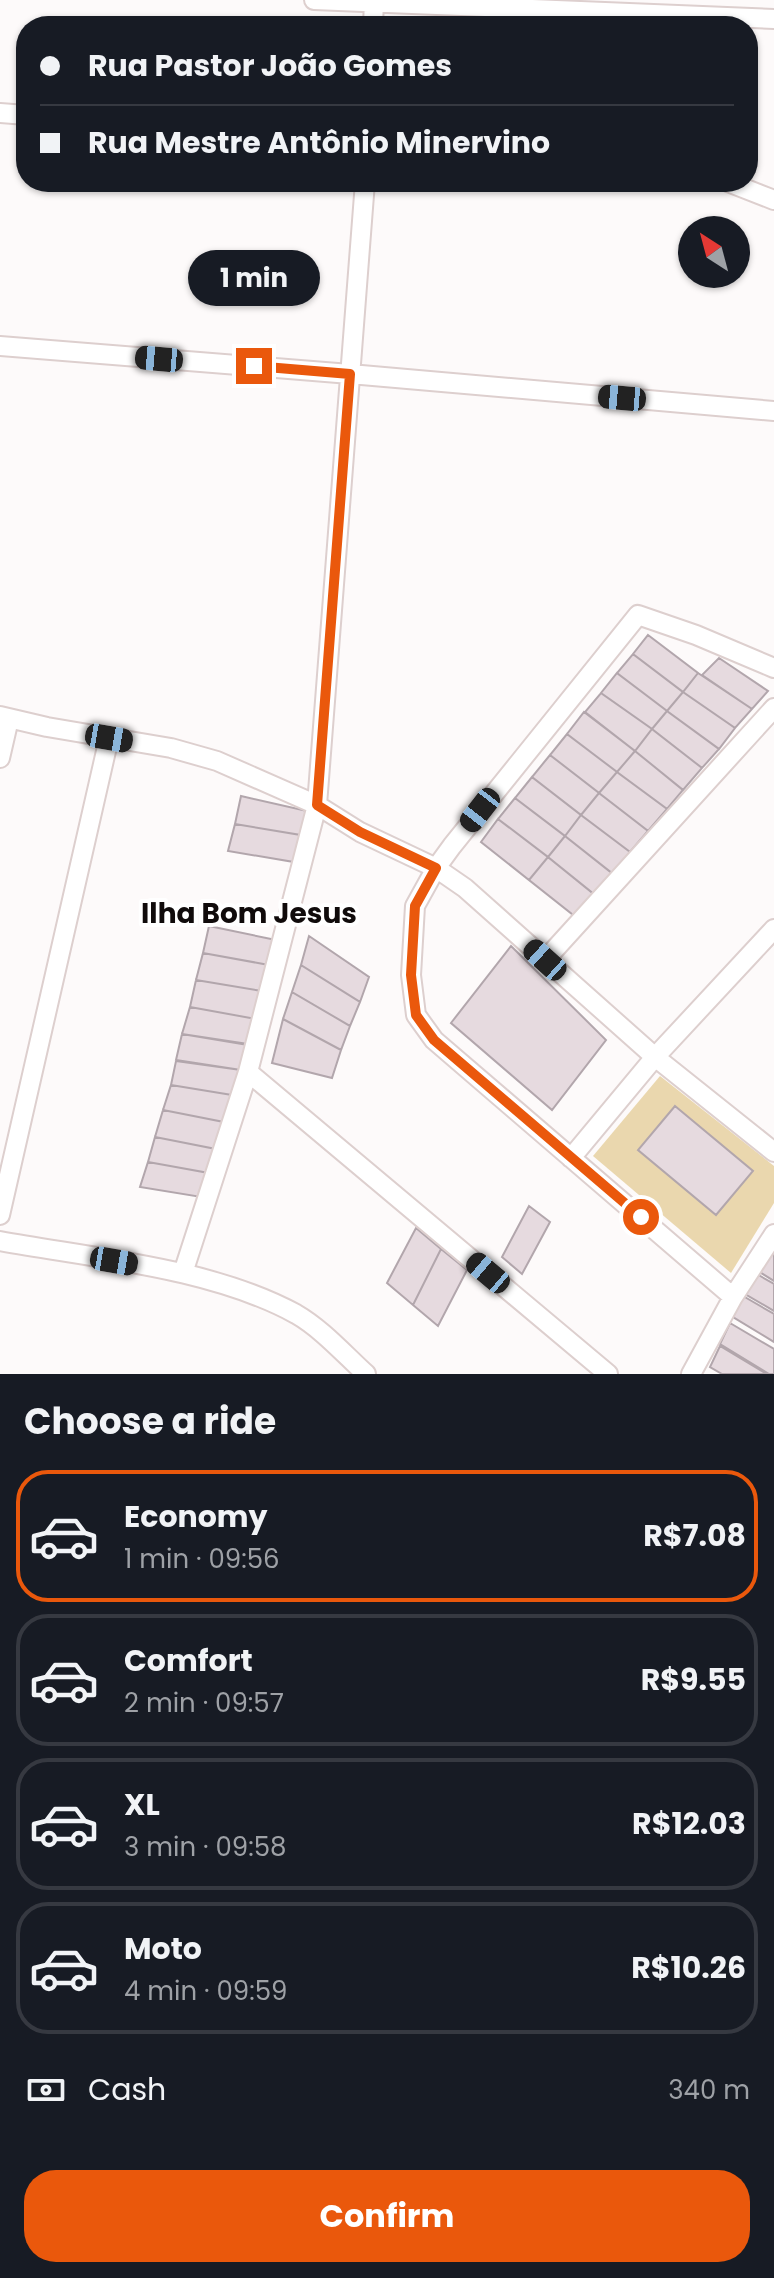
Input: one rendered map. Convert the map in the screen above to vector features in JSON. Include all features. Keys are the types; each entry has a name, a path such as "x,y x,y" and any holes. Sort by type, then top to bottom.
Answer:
{"street":[{"path":"314,0 703,16"},
{"path":"183,1273 248,1072 317,805 364,192"},
{"path":"754,192 774,200"},
{"path":"0,346 774,411"},
{"path":"733,1297 434,1040 416,1015 411,975 415,906 436,868 638,615 696,635 774,668 774,657"},
{"path":"545,960 774,708"},
{"path":"0,758 4,718 171,748 217,761 317,805 360,832 436,868 465,888 655,1057 774,1152"},
{"path":"0,1215 109,738"},
{"path":"571,1158 655,1057 774,929"},
{"path":"248,1072 608,1374"},
{"path":"691,1374 733,1297 774,1234"},
{"path":"0,1241 183,1273 267,1300 309,1322 366,1374"}],"shaded area":[{"path":"660,1076 774,1166 774,1203 731,1273 593,1156"}],"building":[{"path":"648,635 698,673 683,692 633,654"},
{"path":"633,654 683,692 667,711 617,673"},
{"path":"719,658 768,691 752,709 702,675"},
{"path":"617,673 667,711 652,729 601,693"},
{"path":"698,673 752,709 735,728 683,692"},
{"path":"683,692 735,728 719,749 667,711"},
{"path":"601,693 652,729 635,751 585,712"},
{"path":"667,711 719,749 702,768 652,729"},
{"path":"584,712 635,751 617,772 567,734"},
{"path":"652,729 702,768 683,790 635,751"},
{"path":"567,734 617,772 599,793 550,755"},
{"path":"635,751 683,790 667,809 617,772"},
{"path":"550,755 599,793 581,815 532,777"},
{"path":"617,772 667,809 648,831 599,793"},
{"path":"532,777 581,815 565,836 515,798"},
{"path":"599,793 648,831 630,852 581,815"},
{"path":"241,796 307,811 301,835 235,824"},
{"path":"515,798 565,836 548,857 498,819"},
{"path":"581,815 630,852 613,874 565,836"},
{"path":"498,819 548,857 529,880 481,842"},
{"path":"235,824 301,835 294,862 228,851"},
{"path":"565,836 613,874 595,895 548,857"},
{"path":"548,857 595,895 577,918 529,880"},
{"path":"209,926 276,940 269,965 203,953"},
{"path":"309,936 369,977 360,1002 301,965"},
{"path":"511,946 606,1040 552,1110 451,1023"},
{"path":"203,953 269,965 262,991 196,980"},
{"path":"301,965 360,1002 350,1026 292,992"},
{"path":"196,980 262,991 256,1019 190,1007"},
{"path":"292,992 350,1026 341,1050 283,1019"},
{"path":"190,1007 256,1019 248,1044 182,1034"},
{"path":"283,1019 341,1050 332,1078 272,1063"},
{"path":"182,1034 248,1045 241,1070 176,1060"},
{"path":"176,1061 241,1070 232,1095 171,1085"},
{"path":"171,1085 232,1095 224,1122 163,1110"},
{"path":"675,1106 753,1171 716,1215 638,1150"},
{"path":"163,1110 224,1122 216,1149 155,1137"},
{"path":"155,1137 216,1149 209,1173 148,1162"},
{"path":"148,1162 209,1173 201,1197 140,1187"},
{"path":"529,1206 550,1222 522,1274 502,1257"},
{"path":"416,1228 441,1249 413,1305 387,1283"},
{"path":"441,1249 467,1270 438,1326 413,1305"},
{"path":"767,1251 774,1255 774,1281 758,1271"},
{"path":"755,1273 774,1284 774,1311 745,1294"},
{"path":"743,1296 774,1314 774,1342 733,1317"},
{"path":"730,1323 774,1349 774,1374 769,1374 720,1344"},
{"path":"720,1346 767,1374 722,1374 710,1367"}],"district":[{"name":"Ilha Bom Jesus","path":"249,913"}],"route":[{"path":"254,366 350,374 317,805 360,832 436,868 415,906 411,975 416,1015 434,1040 641,1217"}]}
